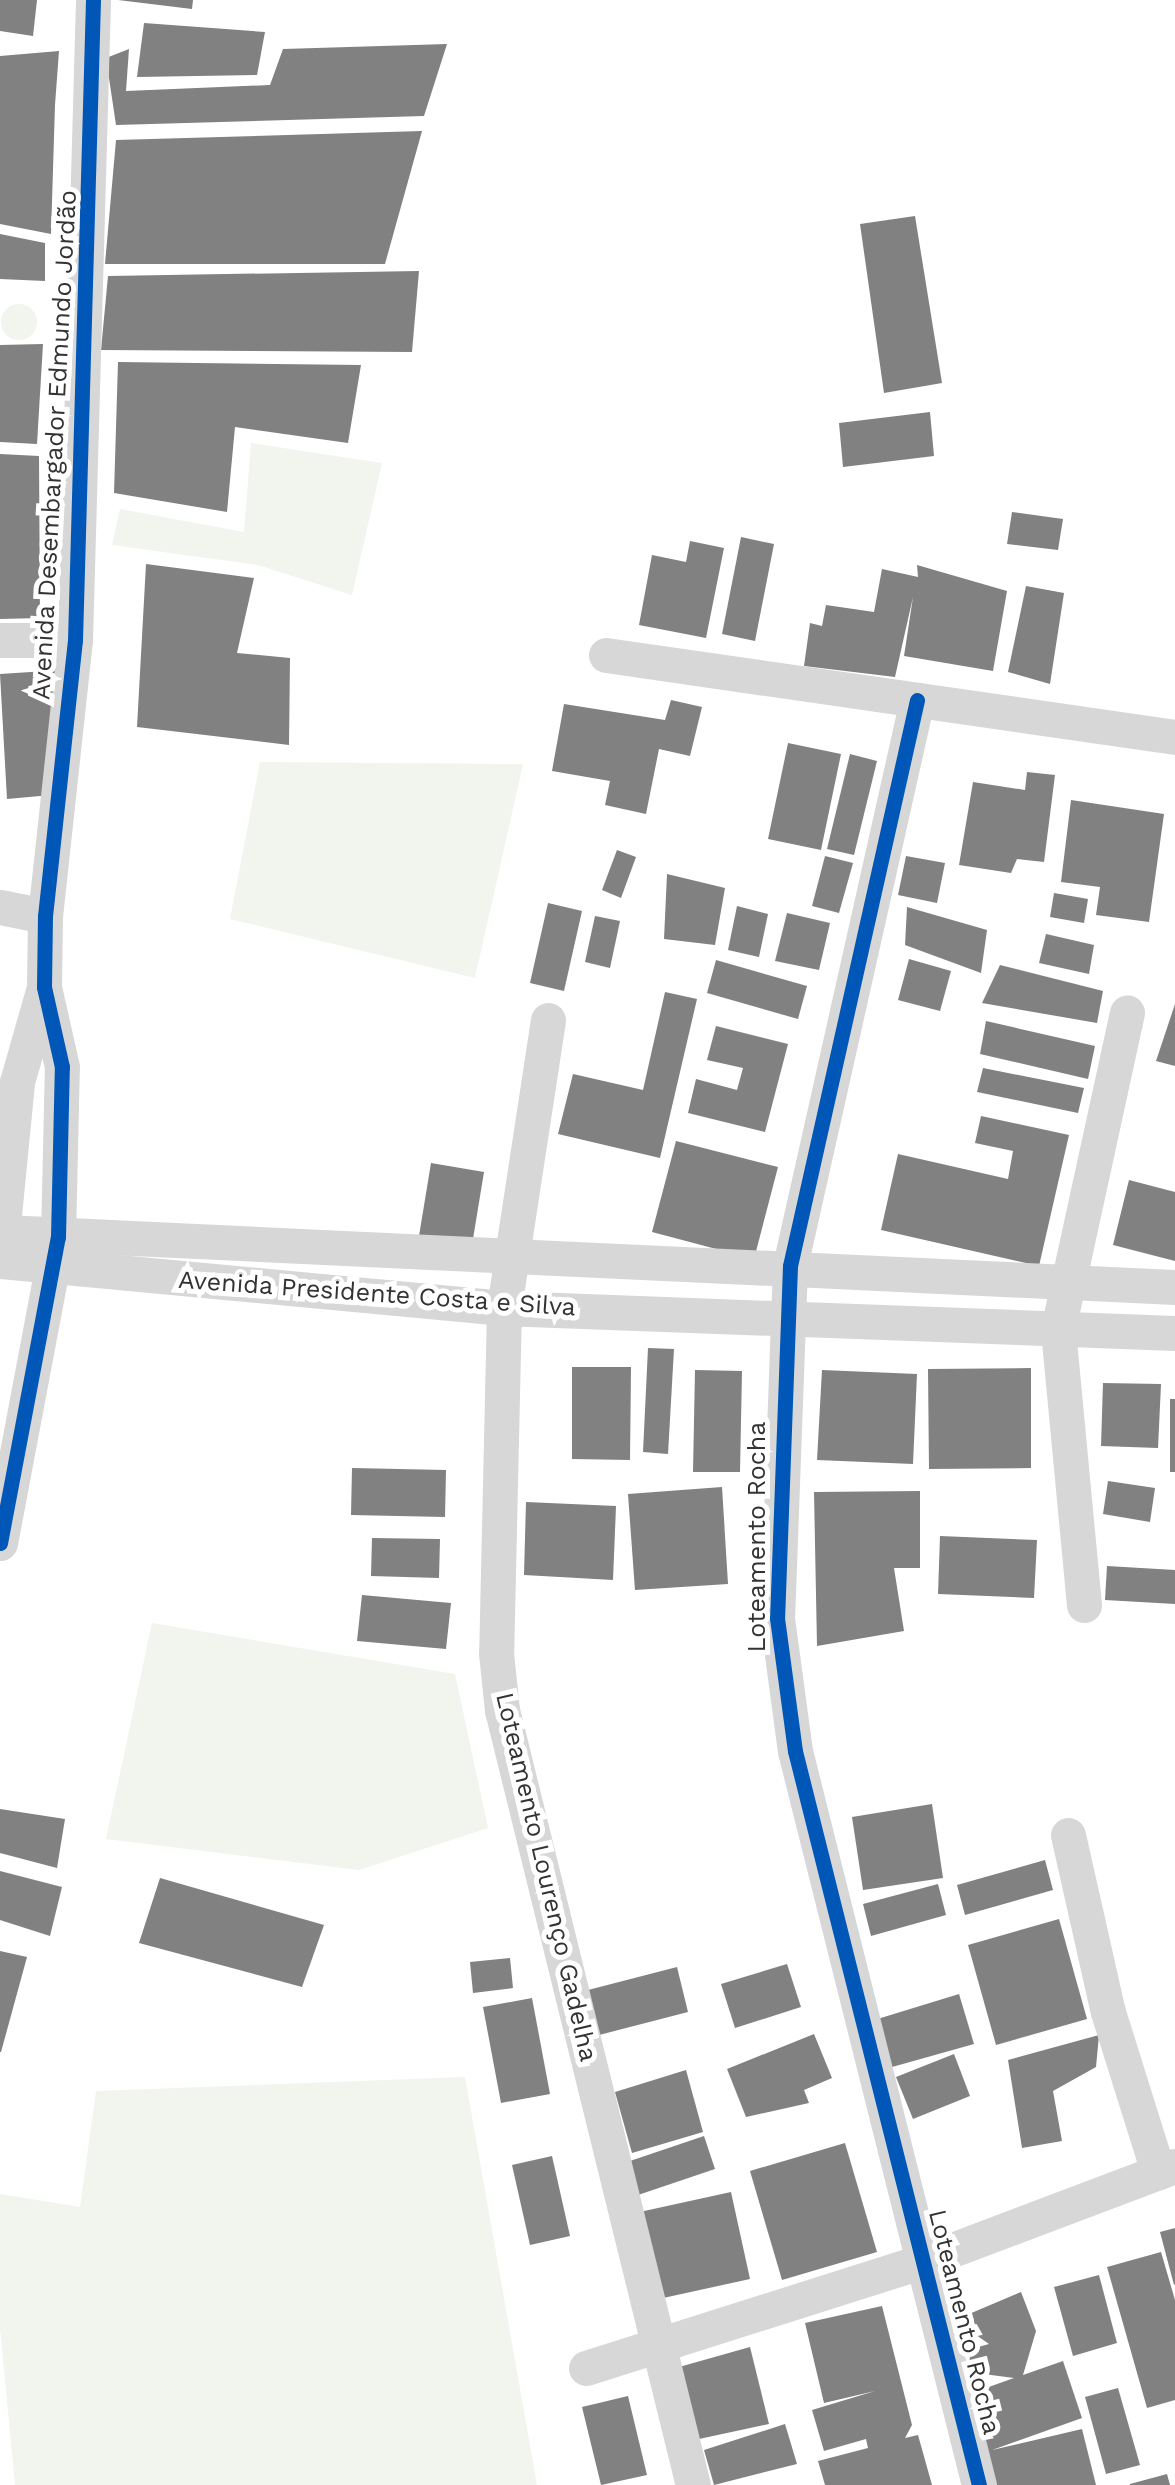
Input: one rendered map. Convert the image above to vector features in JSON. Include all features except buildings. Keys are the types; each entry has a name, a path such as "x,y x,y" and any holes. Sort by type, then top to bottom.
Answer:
{"street":[{"name":"Avenida Desembargador Edmundo Jordão","path":"0,1543 56,1253 62,1067 44,987 45,916 75,640 93,0"},
{"path":"0,640 75,640"},
{"path":"606,655 1175,737"},
{"name":"Loteamento Rocha","path":"917,700 790,1266 786,1313 783,1682 980,2485"},
{"path":"0,907 45,916"},
{"path":"1,1251 17,1082 44,987"},
{"path":"1084,1605 1058,1330 1064,1282 1127,1012"},
{"name":"Loteamento Lourenço Gadelha","path":"548,1020 504,1308 494,1614 502,1710 693,2485"},
{"name":"Avenida Presidente Costa e Silva","path":"1,1251 511,1256 790,1266 1175,1287"},
{"name":"Avenida Presidente Costa e Silva","path":"56,1253 504,1308 786,1313 1058,1330 1175,1333"},
{"path":"586,2368 924,2261 1167,2169 1108,2012 1068,1835"}],"shaded area":[{"path":"19,304 31,310 37,322 31,334 19,340 7,334 1,322 7,310"},
{"path":"251,443 382,463 352,595 258,565 112,545 120,509 244,532"},
{"path":"260,762 523,764 475,978 230,919"},
{"path":"152,1623 455,1674 488,1828 359,1870 106,1839"},
{"path":"465,2077 537,2485 15,2485 0,2328 0,2194 80,2207 96,2091"}],"cycle path":[{"path":"0,1543 58,1237 62,1067 44,987 45,916 75,640 93,0"},
{"path":"917,700 790,1266 777,1618 795,1751 979,2485"}]}
